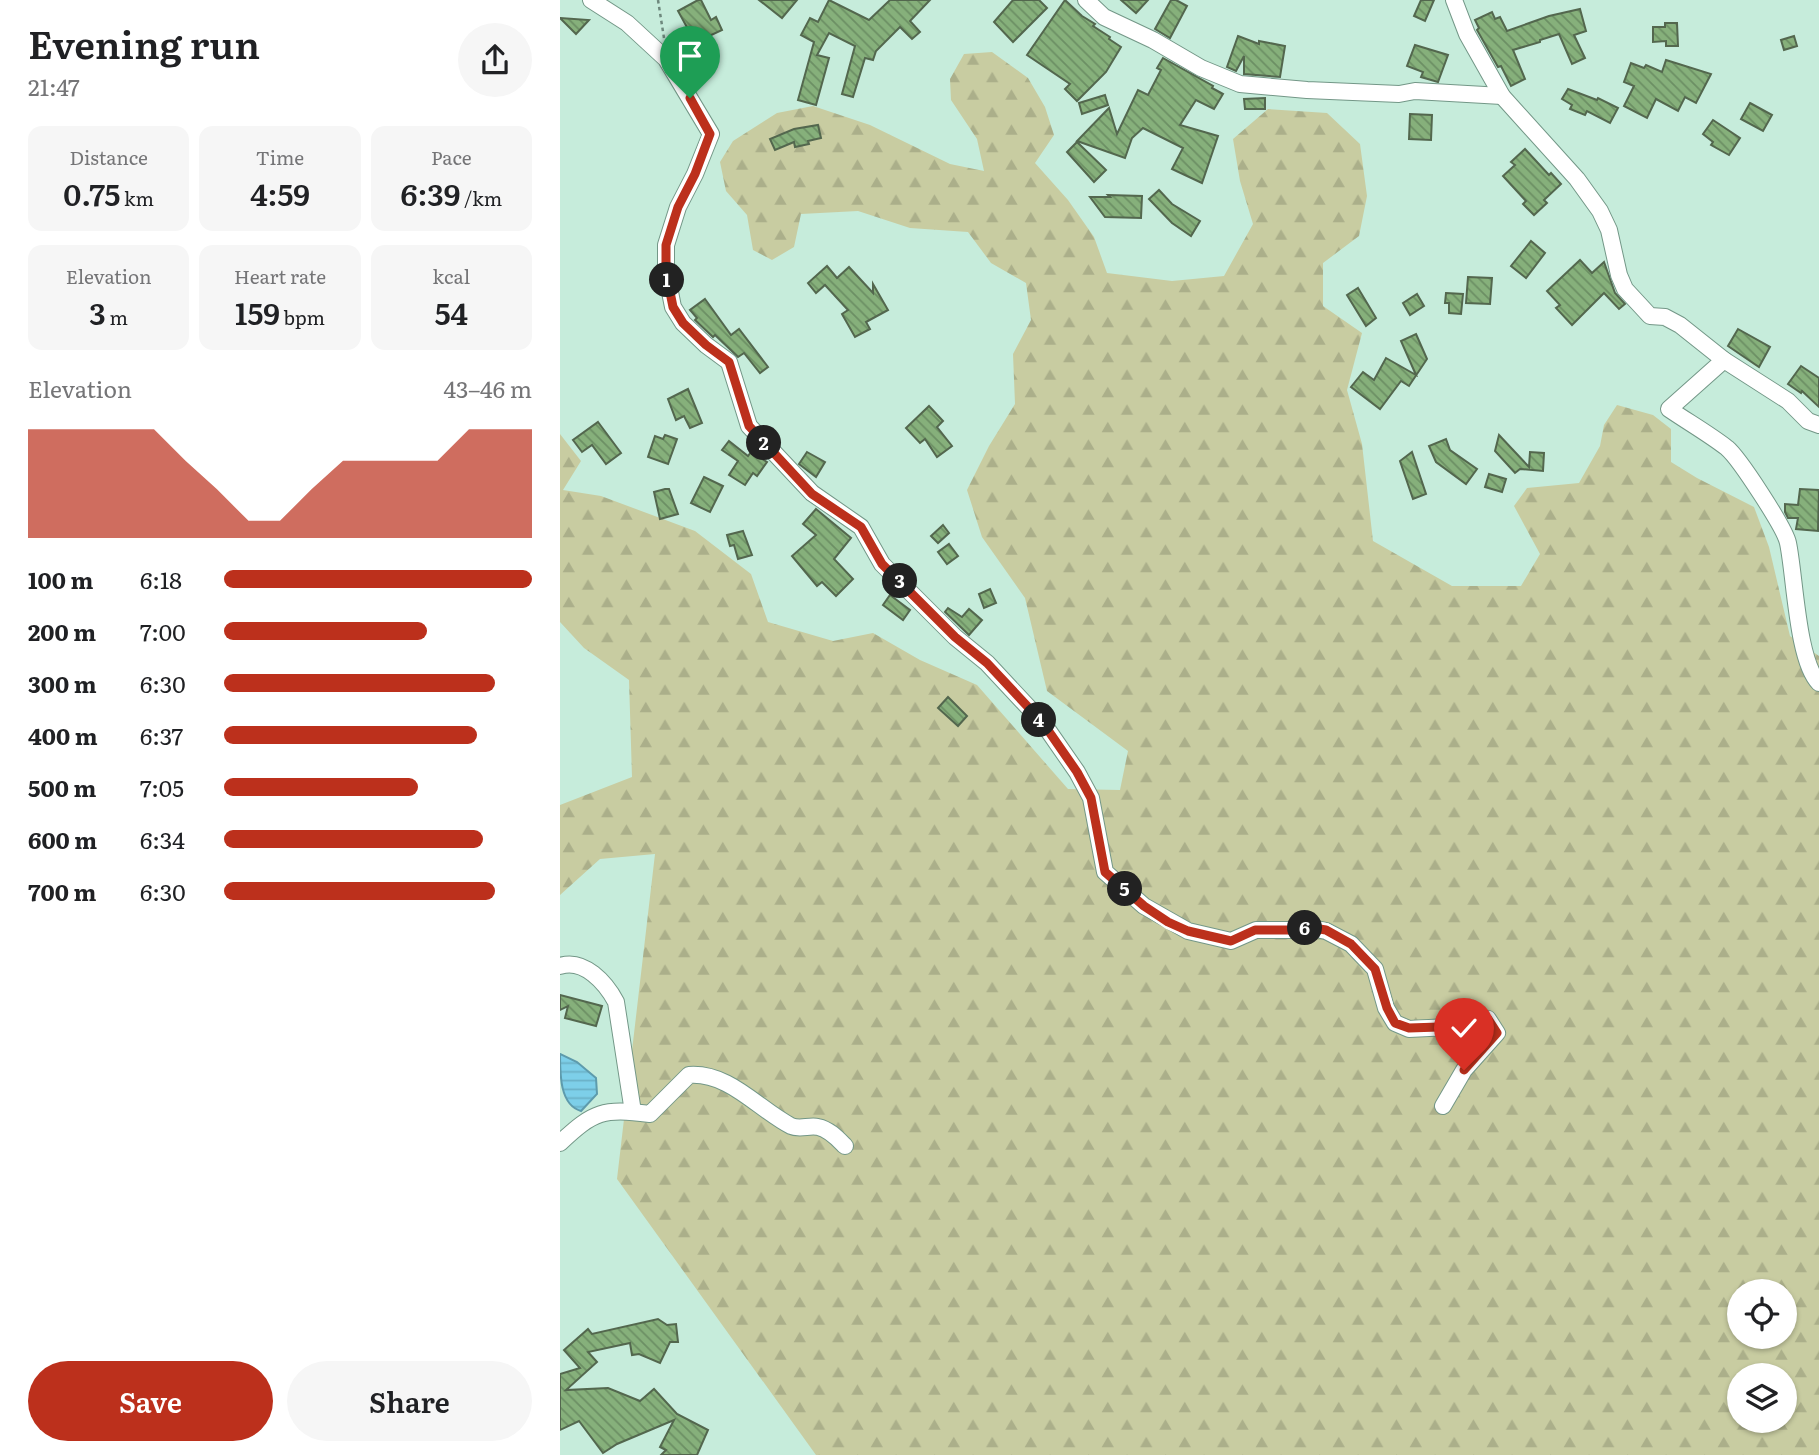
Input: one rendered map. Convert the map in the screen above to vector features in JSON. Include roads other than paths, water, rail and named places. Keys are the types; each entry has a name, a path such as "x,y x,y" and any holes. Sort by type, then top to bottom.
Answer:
{"street":[{"path":"591,0 627,23 666,59 710,134 695,174 678,207 666,245 666,272 673,307 683,323 729,362 749,426 812,494 861,527 882,564 955,637 987,663 1043,723 1077,772 1091,798 1105,872 1144,906 1188,931 1231,941 1255,930 1293,930 1307,927 1326,930 1351,944 1375,969 1387,1008 1395,1023 1409,1028 1438,1028 1469,1026 1488,1019 1497,1033 1464,1070 1443,1106"},
{"path":"1086,0 1104,17 1153,40 1201,68 1240,84 1307,90 1399,94 1415,91 1502,96"},
{"path":"1454,0 1467,34 1502,96 1577,179 1600,211 1625,289 1650,316 1665,317 1680,325 1724,360 1788,401 1808,421 1819,425"},
{"path":"1724,360 1669,409 1729,450 1788,540 1806,660 1819,683"},
{"path":"560,966 576,965 593,974 608,987 616,1002 633,1112"},
{"path":"560,1143 579,1126 602,1112 650,1114 689,1075 698,1074 738,1089 794,1128 818,1127 832,1134 845,1146"}],"water":[{"path":"560,1054 577,1062 596,1078 597,1094 581,1111 574,1108 565,1096"}]}
